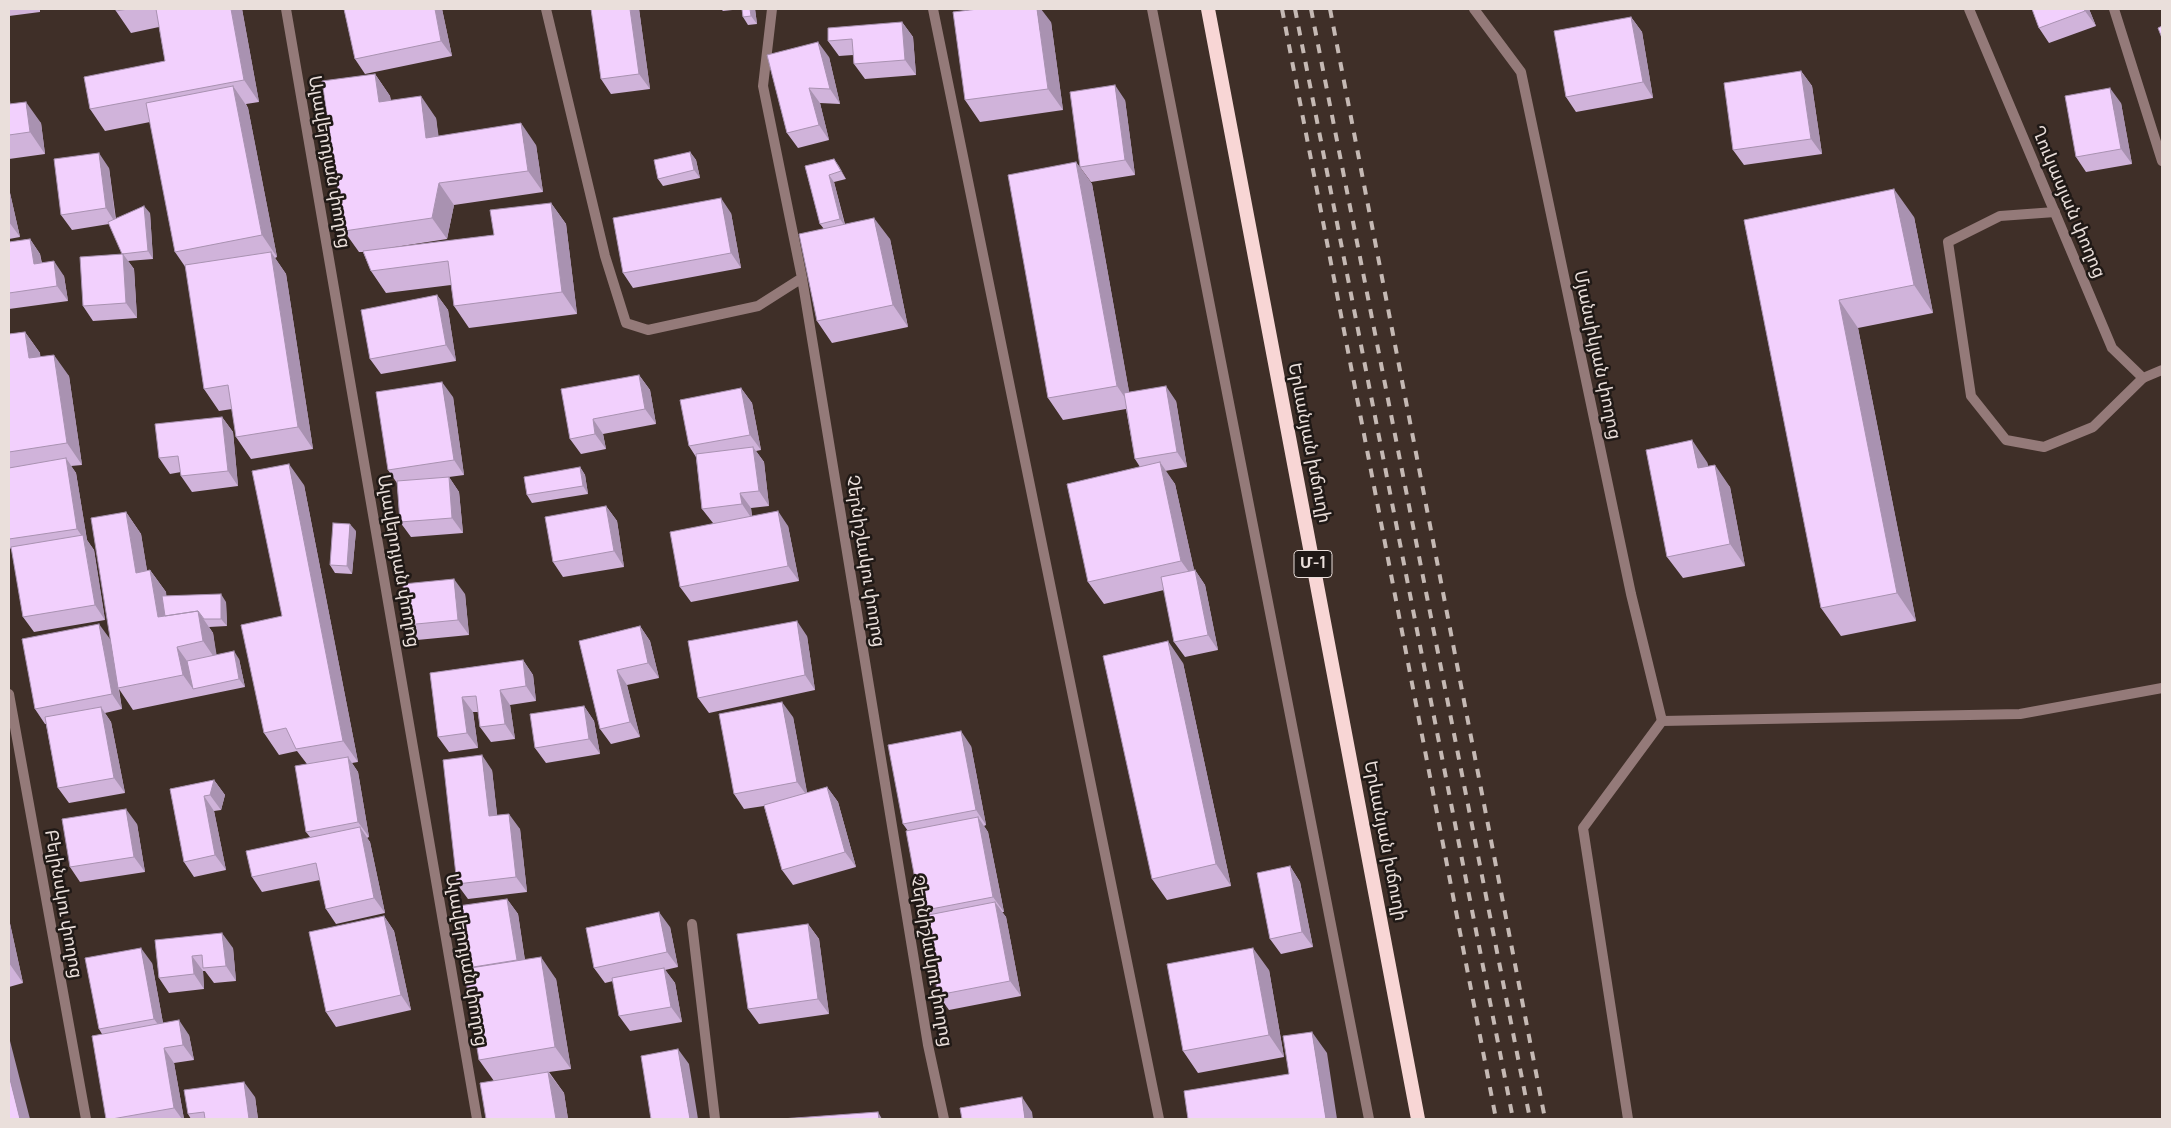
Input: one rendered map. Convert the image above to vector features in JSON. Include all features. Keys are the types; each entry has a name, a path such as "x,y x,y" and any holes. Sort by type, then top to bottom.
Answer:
{"highway":[{"name":"Երևանյան խճուղի","path":"1208,9 1418,1119"}],"street":[{"name":"Ալավերդյան փողոց","path":"286,9 477,1119"},
{"path":"546,9 605,256 626,323 648,330 758,306 802,278"},
{"name":"Չերնիշևսկու փողոց","path":"772,9 764,86 802,278 928,1044 944,1119"},
{"path":"933,9 1159,1119"},
{"path":"1152,9 1369,1119"},
{"name":"Մյանսիկյան փողոց","path":"1474,9 1521,72 1631,594 1662,720"},
{"name":"Ղուկասյան փողոց","path":"1969,9 2112,348 2142,378"},
{"path":"2114,9 2162,161"},
{"path":"2055,212 2000,216 1948,242 1971,396 2006,440 2044,447 2093,427 2142,378 2162,370"},
{"path":"1628,1119 1583,828 1662,720 2020,714 2162,688"},
{"name":"Բելինսկու փողոց","path":"9,694 86,1119"},
{"path":"692,924 715,1119"}],"building":[{"path":"156,9 231,9 244,80 90,109 84,77 165,61"},
{"path":"344,9 435,9 441,41 355,59"},
{"path":"591,9 630,9 639,74 601,79"},
{"path":"742,9 750,9 751,16 743,17"},
{"path":"978,9 1037,9 1048,89 965,100 953,12"},
{"path":"2032,9 2084,9 2085,11 2039,28"},
{"path":"1631,17 1643,82 1566,97 1554,31"},
{"path":"902,22 905,60 854,64 852,39 828,41 828,28"},
{"path":"2162,26 2162,38 2158,28"},
{"path":"818,42 830,89 809,88 819,125 787,133 767,55"},
{"path":"1801,71 1811,139 1733,150 1724,83"},
{"path":"375,74 379,102 421,96 426,138 521,123 528,171 439,183 432,218 344,231 322,81"},
{"path":"1115,85 1125,160 1080,167 1070,92"},
{"path":"233,86 262,235 175,252 146,103"},
{"path":"2110,88 2121,149 2076,157 2065,96"},
{"path":"26,102 30,132 9,135 9,104"},
{"path":"690,152 694,170 658,179 654,160"},
{"path":"99,153 106,208 61,215 54,159"},
{"path":"834,159 841,171 829,175 840,219 820,224 805,166"},
{"path":"1076,162 1117,386 1048,398 1008,175"},
{"path":"1894,189 1914,285 1839,300 1897,593 1821,608 1744,220"},
{"path":"721,198 731,253 623,273 613,218"},
{"path":"551,203 562,292 454,306 448,261 371,271 363,251 494,235 490,210"},
{"path":"144,206 148,251 122,254 108,222"},
{"path":"874,218 893,305 817,321 799,234"},
{"path":"30,239 34,264 54,261 57,286 9,293 9,242"},
{"path":"271,252 298,427 236,437 228,385 204,389 185,265"},
{"path":"123,254 126,303 83,306 80,257"},
{"path":"437,295 446,345 370,359 361,310"},
{"path":"25,332 29,358 54,355 67,443 9,452 9,334"},
{"path":"639,375 645,409 593,419 595,434 570,439 561,389"},
{"path":"442,382 454,460 388,470 376,392"},
{"path":"1166,386 1177,452 1135,459 1124,393"},
{"path":"741,388 750,435 689,446 680,400"},
{"path":"222,417 228,471 181,476 178,456 159,458 155,424"},
{"path":"1692,440 1698,468 1715,465 1730,544 1667,557 1646,450"},
{"path":"753,447 759,491 740,493 742,504 702,509 696,454"},
{"path":"66,458 77,529 9,539 9,468"},
{"path":"1160,462 1181,561 1088,582 1067,484"},
{"path":"289,464 343,741 296,749 286,728 264,733 241,625 282,616 252,471"},
{"path":"580,467 583,486 527,495 524,477"},
{"path":"449,477 452,518 400,522 397,481"},
{"path":"606,506 614,551 553,562 545,517"},
{"path":"778,511 788,566 680,587 670,532"},
{"path":"126,512 136,573 150,570 158,617 198,611 203,641 177,647 183,675 118,688 91,518"},
{"path":"333,523 350,524 347,566 330,565"},
{"path":"83,535 95,605 23,617 11,547"},
{"path":"1195,570 1208,635 1174,642 1161,577"},
{"path":"454,579 458,620 406,625 403,584"},
{"path":"221,594 221,619 204,619 198,611 165,616 162,596"},
{"path":"797,621 805,675 698,698 688,641"},
{"path":"99,624 112,694 35,709 22,639"},
{"path":"640,626 648,663 617,670 630,722 600,729 579,641"},
{"path":"1168,641 1216,864 1152,879 1103,656"},
{"path":"234,651 239,679 193,689 187,661"},
{"path":"523,660 526,686 500,690 505,724 480,727 476,696 462,697 467,733 438,737 430,673"},
{"path":"782,702 797,782 734,794 719,714"},
{"path":"584,706 589,739 535,748 530,714"},
{"path":"101,707 114,778 58,788 45,717"},
{"path":"961,731 976,810 903,824 888,745"},
{"path":"482,755 489,816 509,814 516,877 457,884 443,760"},
{"path":"348,757 358,822 306,832 295,766"},
{"path":"214,780 210,795 204,796 215,855 184,862 170,789"},
{"path":"827,787 845,852 782,870 764,805"},
{"path":"126,809 134,857 70,867 62,819"},
{"path":"978,817 993,897 921,911 906,831"},
{"path":"360,827 374,898 326,909 316,863 252,877 246,851"},
{"path":"1290,866 1302,932 1270,939 1257,873"},
{"path":"507,899 517,960 467,968 458,906"},
{"path":"995,902 1010,981 938,995 923,916"},
{"path":"659,912 667,952 594,968 586,928"},
{"path":"384,916 401,995 326,1012 309,932"},
{"path":"808,924 818,999 748,1009 737,934"},
{"path":"222,933 226,966 203,968 202,955 192,956 194,974 159,978 155,940"},
{"path":"141,948 154,1019 99,1029 85,958"},
{"path":"1253,948 1269,1035 1183,1051 1167,964"},
{"path":"541,957 555,1047 479,1060 464,969"},
{"path":"664,968 671,1007 619,1016 612,978"},
{"path":"179,1020 183,1045 164,1048 174,1108 106,1119 92,1036"},
{"path":"1312,1032 1326,1119 1188,1119 1184,1091 1289,1074 1283,1036"},
{"path":"678,1049 690,1119 651,1119 641,1056"},
{"path":"548,1072 556,1119 486,1119 480,1083"},
{"path":"9,1075 20,1119 9,1119"},
{"path":"244,1082 249,1119 205,1119 204,1112 188,1114 184,1090"},
{"path":"1022,1097 1025,1119 962,1119 960,1108"},
{"path":"878,1112 879,1119 781,1119"}],"railway":[{"path":"1282,9 1496,1119"},
{"path":"1295,9 1513,1119"},
{"path":"1311,9 1530,1119"},
{"path":"1330,9 1545,1119"}]}
